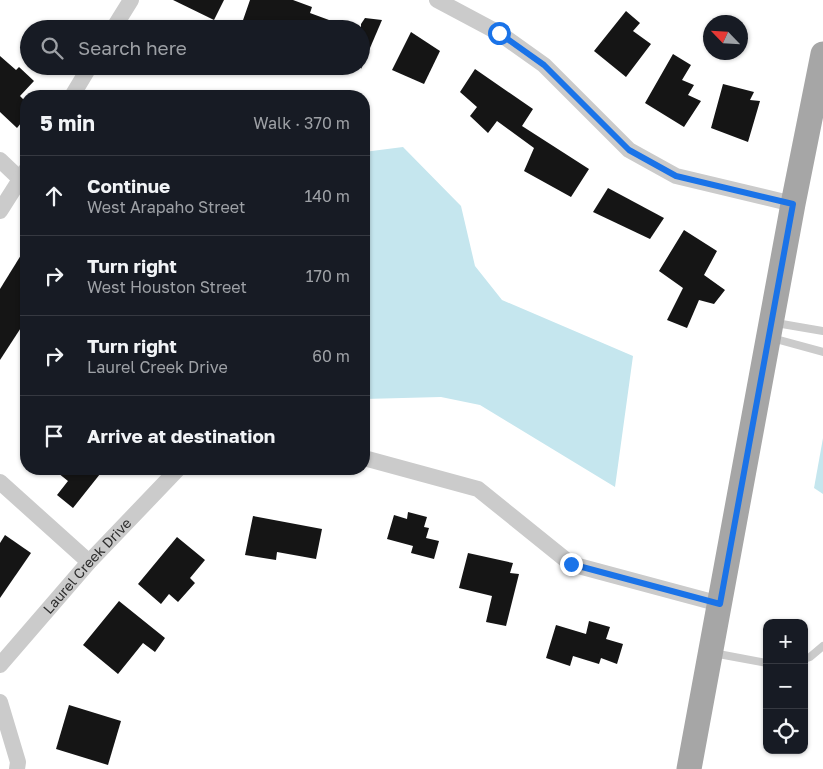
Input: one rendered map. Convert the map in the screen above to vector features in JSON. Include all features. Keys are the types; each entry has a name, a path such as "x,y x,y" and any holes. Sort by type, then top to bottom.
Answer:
{"main road":[{"path":"689,769 793,204 823,54"}],"street":[{"path":"119,20 131,0"},
{"path":"437,0 499,33 544,65 629,150 676,176 793,204"},
{"path":"76,90 85,75"},
{"path":"0,160 20,172"},
{"path":"0,211 20,179"},
{"path":"370,460 478,489 571,564 720,604"},
{"name":"Laurel Creek Drive","path":"0,665 89,562 172,475"},
{"path":"0,482 89,562"},
{"path":"0,702 18,762 16,769"}],"lane":[{"path":"770,330 823,331"},
{"path":"770,330 823,352"},
{"path":"808,657 823,646"},
{"path":"711,652 763,662"}],"water":[{"path":"403,147 461,206 475,266 502,300 633,356 615,487 480,405 441,397 370,399 370,151"},
{"path":"823,438 823,494 814,488"}],"building":[{"path":"173,0 224,0 214,20"},
{"path":"250,0 293,0 312,7 310,13 329,20 243,20"},
{"path":"626,11 640,23 633,31 651,44 626,77 594,51"},
{"path":"365,18 382,20 370,48 370,20 364,20"},
{"path":"411,32 440,51 424,84 392,70"},
{"path":"673,54 691,65 682,80 694,85 688,95 701,101 684,127 645,103"},
{"path":"0,56 16,70 20,68 20,75 28,75 34,81 26,90 20,90 20,124 17,128 0,112"},
{"path":"475,69 533,109 522,126 589,169 571,197 524,171 534,148 497,121 488,133 470,116 477,107 460,92"},
{"path":"723,84 754,92 750,100 760,101 748,142 711,128"},
{"path":"608,188 664,218 650,239 593,212"},
{"path":"684,230 717,251 704,275 725,290 714,304 699,300 687,328 667,320 683,288 659,271"},
{"path":"20,257 20,329 0,360 0,289"},
{"path":"60,475 99,475 73,508 57,495 68,481"},
{"path":"408,512 427,517 424,527 429,528 426,538 439,541 434,559 411,553 413,546 387,539 394,515 407,519"},
{"path":"253,516 322,529 316,559 277,552 276,560 245,555"},
{"path":"5,535 31,553 0,598 0,543"},
{"path":"177,537 205,560 190,578 195,583 178,602 169,594 161,604 138,584"},
{"path":"468,553 513,563 510,573 519,574 506,626 486,622 492,596 459,588"},
{"path":"119,601 165,638 155,652 143,643 118,674 83,645"},
{"path":"589,621 610,627 606,639 623,644 617,664 601,658 599,664 573,656 570,666 546,658 556,625 586,634"},
{"path":"69,705 121,721 108,765 56,749"}],"route":[{"path":"499,33 544,65 629,150 676,176 793,204 720,604 571,564"}]}
